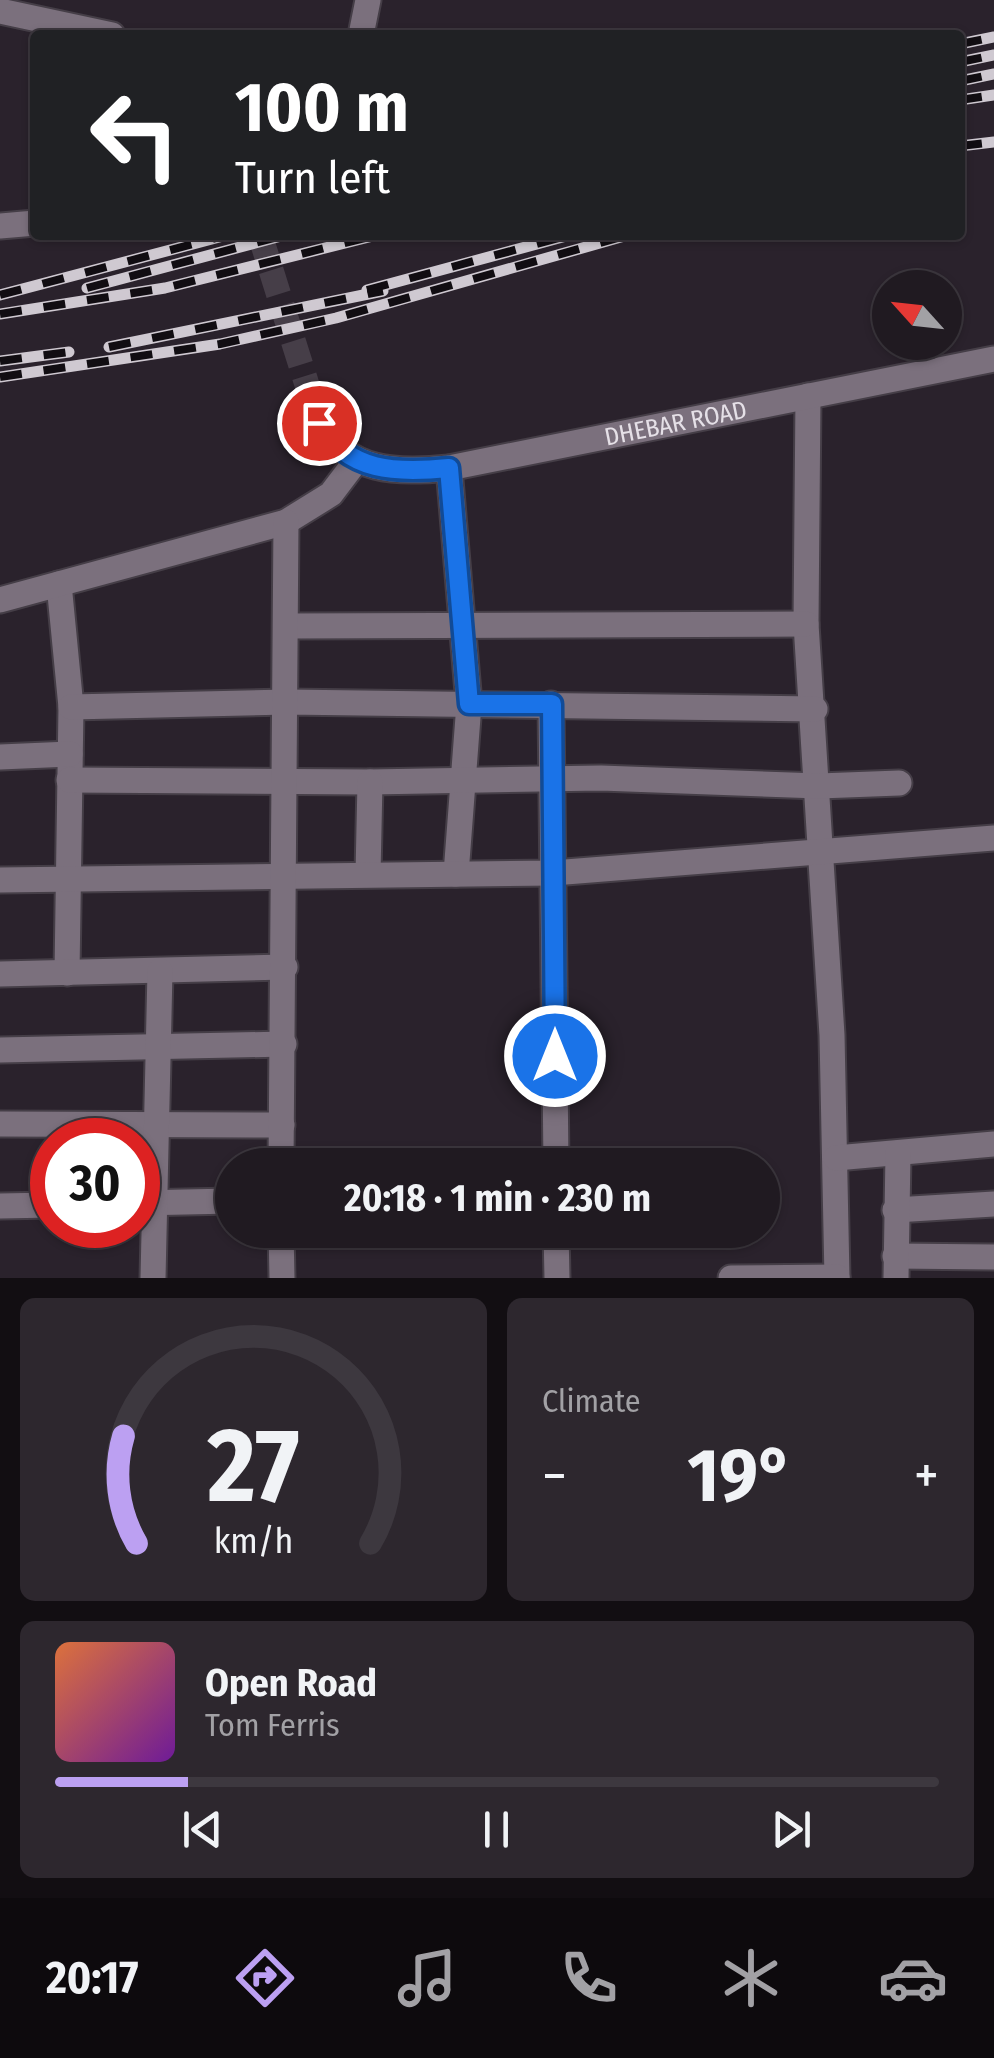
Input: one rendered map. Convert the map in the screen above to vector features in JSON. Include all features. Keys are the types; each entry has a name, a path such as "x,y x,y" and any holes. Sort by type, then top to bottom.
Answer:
{"street":[{"path":"362,30 368,0"},
{"path":"0,11 89,30"},
{"path":"0,226 30,223"},
{"name":"DHEBAR ROAD","path":"356,461 388,470 449,468 994,360"},
{"path":"731,1278 837,1278 836,1158 820,786 806,624 808,396"},
{"path":"0,600 286,522 331,494 356,461 336,447 319,423"},
{"path":"449,468 469,704 456,874"},
{"path":"281,1148 286,967 286,522"},
{"path":"59,584 71,707 66,973"},
{"path":"288,626 806,624"},
{"path":"71,707 287,702 815,708"},
{"path":"552,704 556,1148"},
{"path":"0,757 70,767 286,782 552,779 820,786 899,783"},
{"path":"368,874 370,782"},
{"path":"0,880 553,873 994,838"},
{"path":"0,974 286,967"},
{"path":"156,1118 160,970"},
{"path":"0,1050 284,1044"},
{"path":"0,1124 30,1124"},
{"path":"160,1124 282,1125"},
{"path":"836,1158 994,1144"},
{"path":"898,1154 895,1267 994,1258"},
{"path":"160,1202 215,1201"},
{"path":"895,1210 994,1204"},
{"path":"0,1206 30,1205"},
{"path":"151,1248 153,1278"},
{"path":"281,1248 282,1278"},
{"path":"556,1248 557,1278"}],"tunnel":[{"path":"262,240 319,423"}],"railway":[{"path":"965,43 994,37"},
{"path":"965,61 994,55"},
{"path":"965,80 994,74"},
{"path":"965,99 994,95"},
{"path":"965,145 994,142"},
{"path":"0,295 208,240"},
{"path":"87,288 266,240"},
{"path":"0,314 165,288 357,240"},
{"path":"367,290 552,240"},
{"path":"0,377 220,344 336,318 610,240"},
{"path":"109,347 383,291"},
{"path":"0,361 69,352"}],"route":[{"path":"319,423 336,447 374,468 410,472 449,468 469,704 552,704 555,1056"}]}
